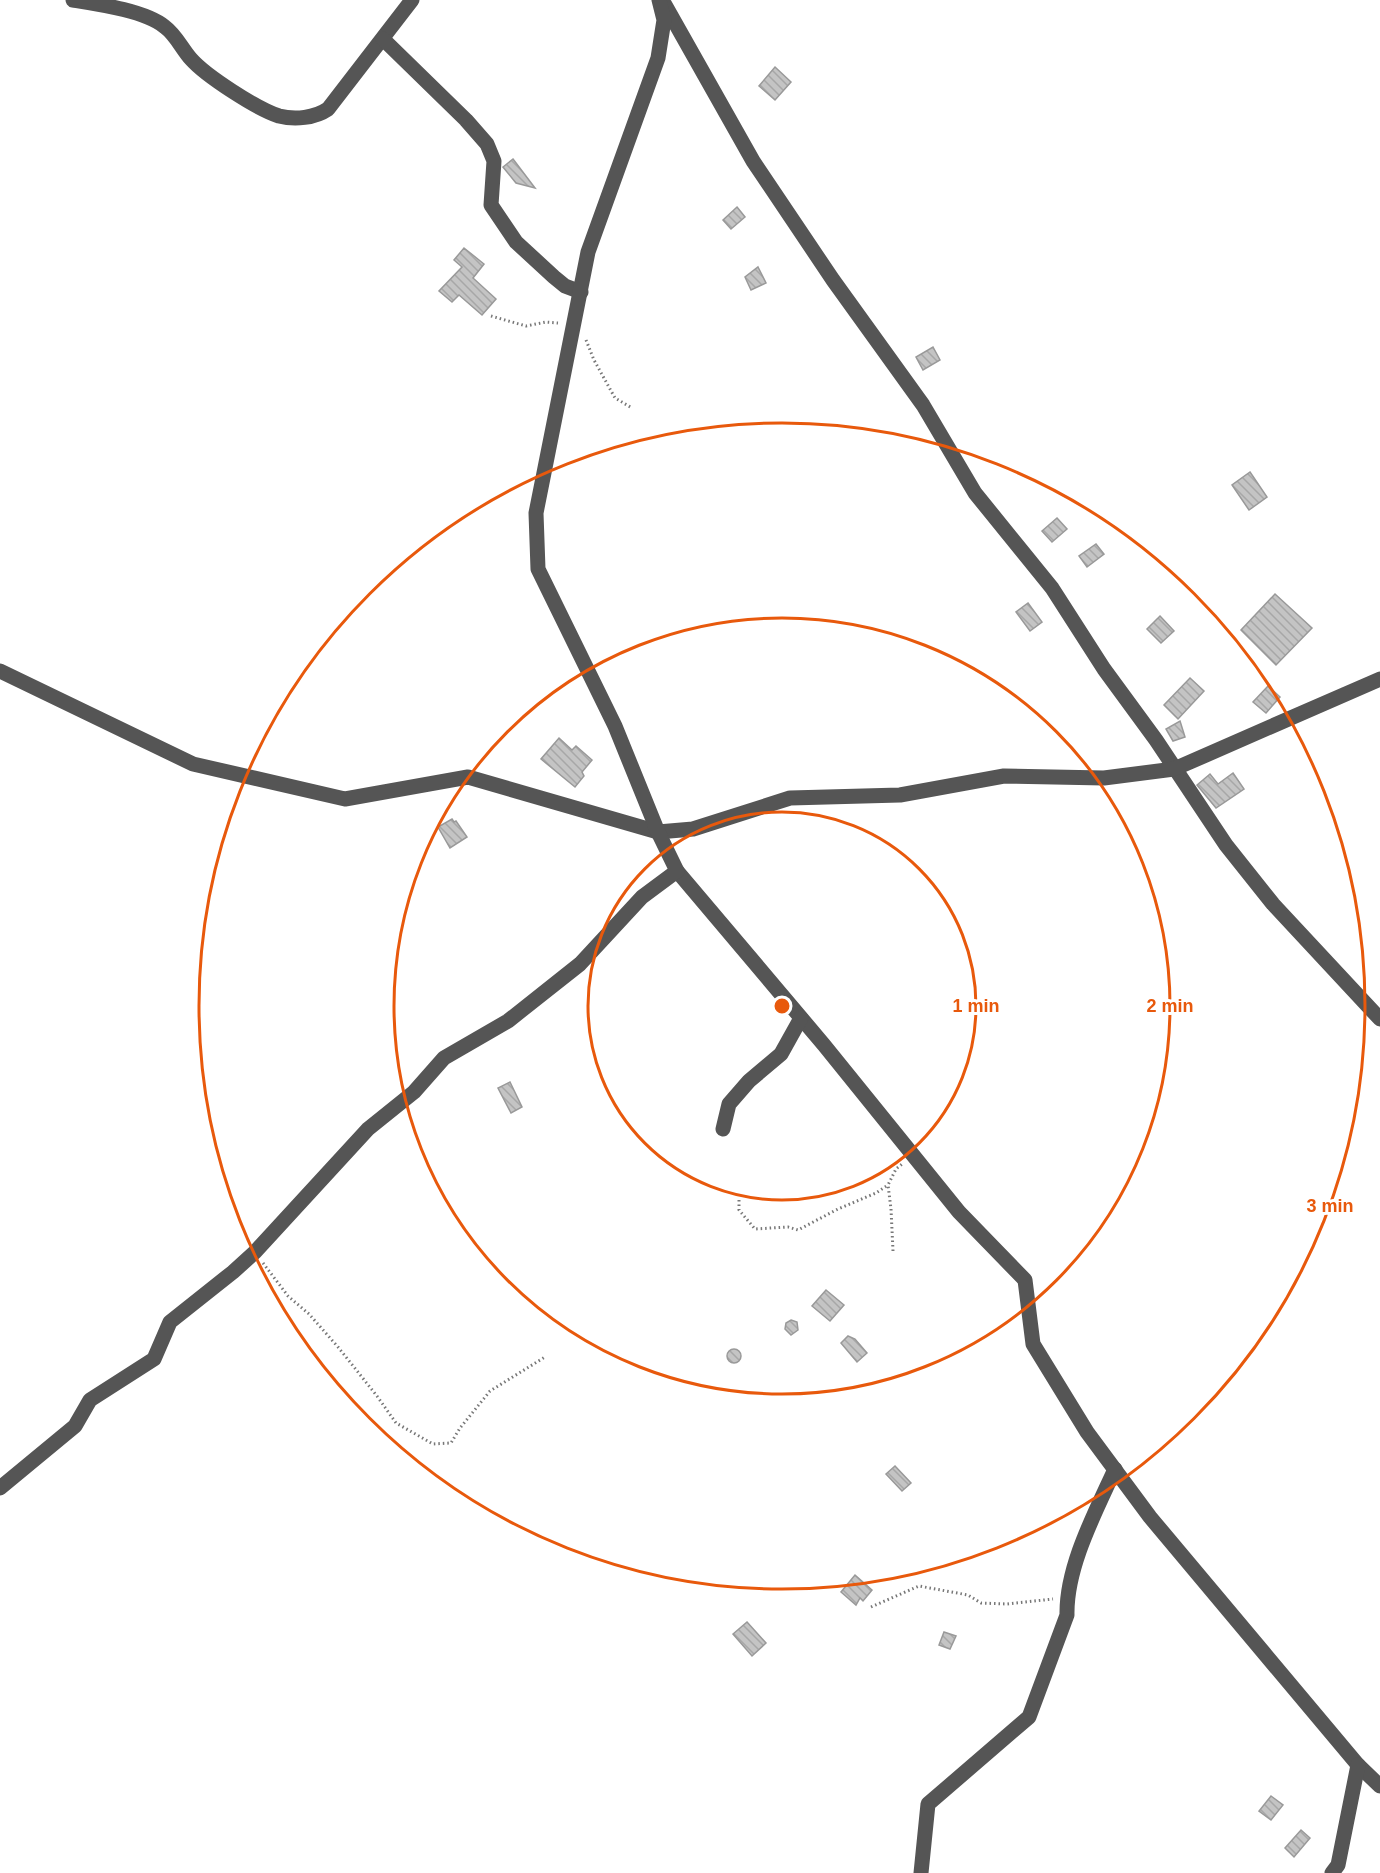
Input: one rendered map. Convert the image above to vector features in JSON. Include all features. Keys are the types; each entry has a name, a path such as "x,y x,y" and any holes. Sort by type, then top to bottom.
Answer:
{"street":[{"path":"73,0 121,9 165,26 190,59 199,67 241,96 280,116 298,118 319,115 328,109 412,0"},
{"path":"661,0 664,20 658,58 588,252 536,513 538,569 615,726 658,832 677,871 801,1018 959,1212 1025,1280 1033,1344 1087,1432 1150,1517 1358,1765 1380,1786"},
{"path":"661,0 753,161 833,280 923,405 975,493 1052,588 1104,669 1226,845 1272,904 1380,1018"},
{"path":"383,39 488,144 495,171 491,205 516,242 554,277 566,286 581,292"},
{"path":"0,671 193,764 345,799 468,777 658,832 693,829 790,798 900,795 1004,776 1104,778 1174,769 1380,679"},
{"path":"0,1488 75,1426 90,1400 154,1359 170,1322 255,1252 368,1129 414,1092 444,1058 508,1021 580,964 642,897 677,871"},
{"path":"723,1129 729,1104 749,1081 781,1054 801,1018"},
{"path":"921,1873 928,1804 1029,1718 1067,1616 1066,1598 1082,1544 1115,1469"},
{"path":"1332,1873 1338,1865 1358,1765"}],"path":[{"path":"491,316 526,326 546,322 558,323 573,329 585,338 615,398 632,408"},
{"path":"739,1200 739,1210 755,1229 788,1227 798,1230 838,1209 876,1193 888,1185 896,1168 914,1156"},
{"path":"888,1185 893,1251"},
{"path":"255,1252 288,1296 301,1305 338,1347 396,1423 433,1443 451,1443 460,1428 490,1391 545,1357"},
{"path":"871,1607 919,1586 968,1595 981,1603 1007,1604 1066,1598"}],"building":[{"path":"775,67 791,82 775,100 759,86"},
{"path":"513,159 535,188 516,183 503,167"},
{"path":"737,207 745,217 731,229 723,220"},
{"path":"464,248 484,264 473,278 496,299 482,315 459,295 452,302 439,291 462,267 454,260"},
{"path":"758,267 766,283 751,290 745,277"},
{"path":"933,347 940,360 923,370 916,357"},
{"path":"1250,472 1267,497 1249,510 1232,485"},
{"path":"1057,518 1067,529 1052,542 1042,531"},
{"path":"1096,544 1104,554 1087,567 1079,556"},
{"path":"1275,594 1312,628 1276,665 1241,630"},
{"path":"1028,603 1042,622 1030,631 1016,612"},
{"path":"1160,616 1174,631 1161,643 1147,629"},
{"path":"1190,678 1204,691 1178,719 1164,705"},
{"path":"1268,686 1280,697 1266,713 1253,702"},
{"path":"1180,721 1185,737 1173,741 1166,729"},
{"path":"559,738 572,750 576,746 592,760 582,772 584,776 575,787 541,759"},
{"path":"1233,773 1244,789 1216,808 1197,785 1210,774 1218,784"},
{"path":"452,819 467,837 450,848 438,827"},
{"path":"510,1082 522,1107 511,1113 498,1088"},
{"path":"826,1290 844,1305 830,1321 812,1306"},
{"path":"791,1320 797,1322 798,1330 791,1335 785,1329 786,1323"},
{"path":"848,1336 855,1339 867,1353 857,1362 841,1343"},
{"path":"731,1349 737,1349 741,1356 737,1363 731,1363 727,1359 727,1353"},
{"path":"895,1466 911,1483 902,1491 886,1474"},
{"path":"855,1575 872,1590 863,1601 860,1598 856,1605 841,1592"},
{"path":"747,1622 766,1643 752,1656 733,1634"},
{"path":"944,1632 956,1636 950,1649 939,1645"},
{"path":"1271,1796 1283,1805 1271,1820 1259,1811"},
{"path":"1301,1830 1310,1838 1294,1857 1285,1848"}]}
